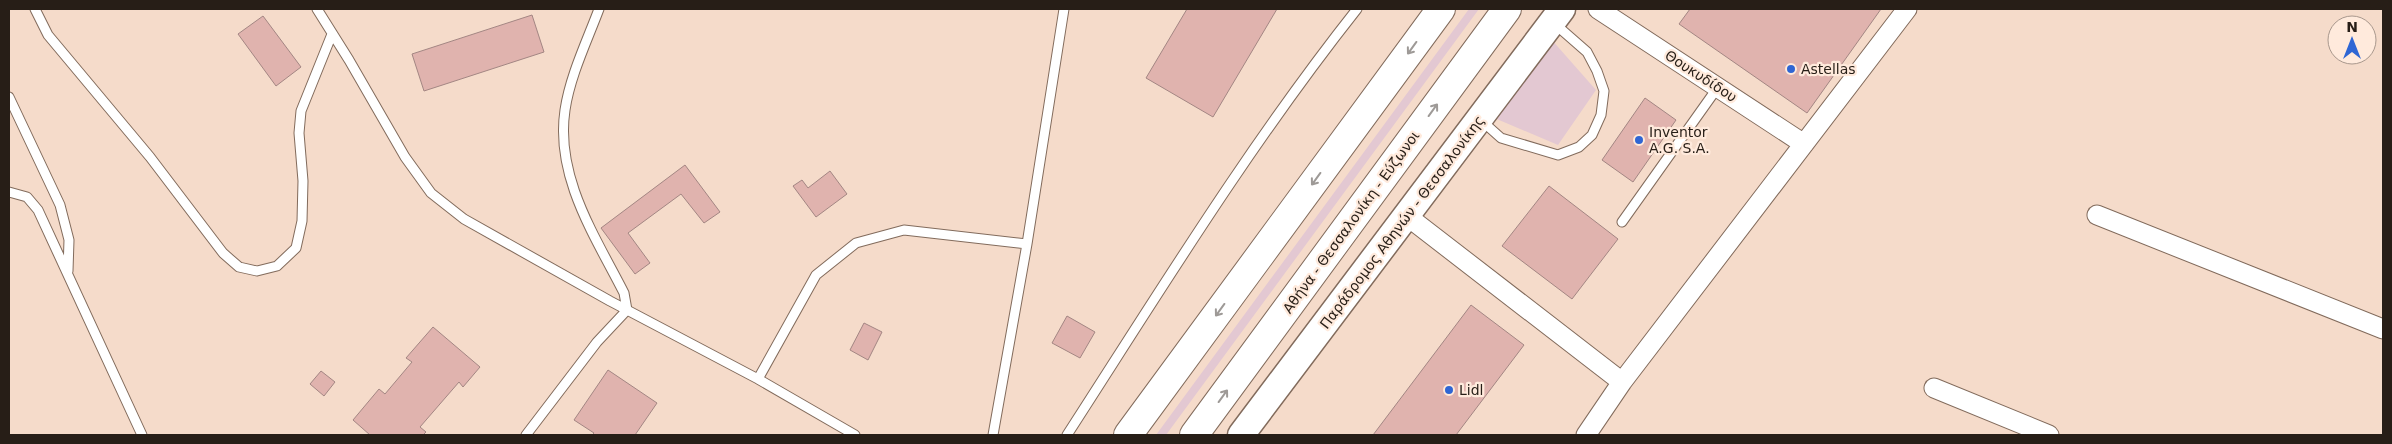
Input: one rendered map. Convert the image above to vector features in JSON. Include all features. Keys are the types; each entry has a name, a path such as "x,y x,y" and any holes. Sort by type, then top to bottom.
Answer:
{"highway":[{"path":"1128,435 1441,9"},
{"name":"Αθήνα - Θεσσαλονίκη - Εύζωνοι","path":"1194,435 1508,9"}],"main road":[{"name":"Παράδρομος Αθηνών - Θεσσαλονίκης","path":"1241,435 1557,15"}],"street":[{"name":"Θουκυδίδου","path":"1598,9 1804,144"},
{"path":"1586,435 1622,382 1907,9"},
{"path":"2097,215 2383,329"},
{"path":"1407,216 1622,382"},
{"path":"1934,388 2049,435"}],"lane":[{"path":"34,9 48,35 150,157 223,253 239,267 257,271 277,266 296,248 302,221 303,181 299,133 301,111 332,34"},
{"path":"317,9 405,157 431,193 464,219 627,310 758,379 855,435"},
{"path":"599,9 565,110 565,147 571,185 624,293 627,310"},
{"path":"993,435 1027,244 1064,9"},
{"path":"1067,435 1191,242 1310,67 1357,9"},
{"path":"1480,119 1501,138 1558,154 1579,147 1592,135 1601,114 1604,91 1597,71 1587,52 1557,15"},
{"path":"1622,222 1718,87"},
{"path":"9,97 60,205 69,240 67,274"},
{"path":"9,192 27,198 38,210 142,435"},
{"path":"758,379 816,275 856,243 904,230 1027,244"},
{"path":"526,435 597,342 627,310"}],"shaded area":[{"path":"1469,9 1479,9 1166,435 1156,435"},
{"path":"1551,39 1596,90 1558,145 1492,117"}],"building":[{"path":"1187,9 1277,9 1213,117 1146,78"},
{"name":"Astellas","path":"1690,9 1881,9 1807,113 1679,24"},
{"path":"532,15 544,52 424,91 412,54"},
{"path":"263,16 301,67 276,86 238,34"},
{"name":"Inventor A.G. S.A.","path":"1645,98 1676,120 1633,182 1602,160"},
{"path":"685,165 720,212 704,223 681,194 628,233 650,263 635,274 601,228"},
{"path":"830,171 847,194 816,217 793,186 802,180 808,188"},
{"path":"1549,186 1618,239 1572,299 1502,246"},
{"name":"Lidl","path":"1471,305 1524,345 1456,435 1373,435"},
{"path":"1067,316 1095,332 1080,358 1052,343"},
{"path":"864,323 882,332 868,360 850,350"},
{"path":"433,327 480,367 463,387 459,382 420,427 426,432 423,435 370,435 353,420 379,389 385,394 412,362 406,358"},
{"path":"608,370 657,403 635,435 592,435 594,433 574,420"},
{"path":"321,371 335,382 324,396 310,384"}],"place":[{"name":"Astellas","path":"1791,69"},
{"name":"Inventor A.G. S.A.","path":"1639,140"},
{"name":"Lidl","path":"1449,390"}]}
